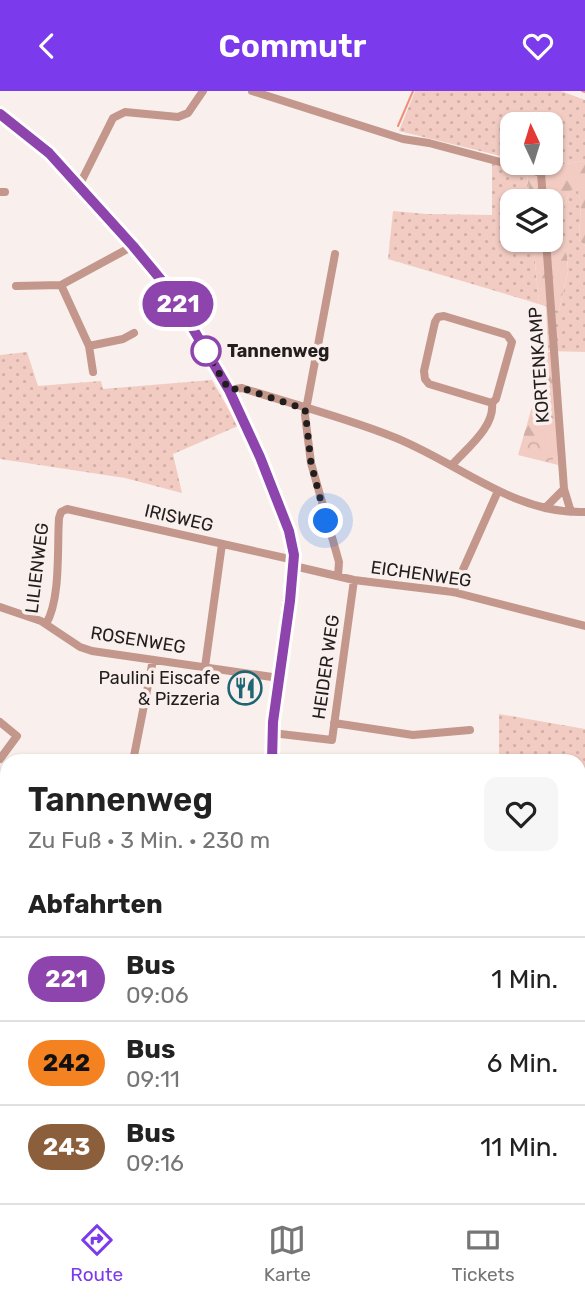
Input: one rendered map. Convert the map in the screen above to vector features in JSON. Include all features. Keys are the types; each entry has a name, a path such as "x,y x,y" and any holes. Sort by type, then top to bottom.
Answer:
{"street":[{"path":"79,185 113,118 125,111 178,117 188,113 203,91"},
{"path":"253,91 403,139 429,143 541,173 542,189"},
{"path":"1,115 49,153 172,293 229,390 255,446 289,531 294,563 272,733 272,754"},
{"path":"16,286 61,285 133,246"},
{"name":"KORTENKAMP","path":"547,252 564,489 570,512"},
{"path":"335,254 305,409 311,463 339,562 338,576"},
{"path":"61,285 89,346 93,372"},
{"path":"452,465 488,424 512,339 507,335 444,316 438,317 424,371 425,379 429,384 492,403"},
{"path":"89,346 123,339 134,333"},
{"path":"229,390 242,388 394,436 498,491 545,508 585,512"},
{"path":"545,508 564,489"},
{"path":"453,592 498,491"},
{"name":"IRISWEG","path":"60,515 64,510 72,509 294,563"},
{"name":"LILIENWEG","path":"46,624 51,614 54,595 60,515"},
{"path":"205,667 222,544"},
{"name":"EICHENWEG","path":"294,563 354,580 453,592 585,626"},
{"name":"HEIDER WEG","path":"272,733 332,740 354,580"},
{"name":"ROSENWEG","path":"0,607 46,624 83,649 279,678"},
{"path":"134,754 153,660"},
{"path":"0,722 17,736 4,754"},
{"path":"334,723 413,735 470,730"}],"green space":[{"path":"415,91 561,91 585,100 585,161 564,164 564,112 500,112 500,156 399,131"},
{"path":"492,161 500,164 500,175 527,175 529,189 500,189 500,252 534,252 539,304 388,259 393,211 492,215"},
{"path":"585,161 585,246 579,240 581,202 577,188 570,191 563,209 563,189 529,189 527,175 564,175 564,164"},
{"path":"577,187 581,202 579,240 585,246 585,352 548,351 546,306 559,311 568,271 563,243 563,209 570,191"},
{"path":"563,243 568,271 559,311 539,304 534,252 563,252"},
{"path":"27,352 38,386 101,381 103,389 212,380 238,426 173,454 182,493 125,478 0,459 0,355"},
{"path":"548,352 552,352 558,465 518,455"},
{"path":"524,437 556,445 552,463 520,455"},
{"path":"499,714 585,729 585,754 499,754"}],"waterway":[{"path":"398,126 413,91"}],"bus line":[{"name":"221","path":"0,114 49,153 172,293 229,390 260,457 289,531 294,555 273,722 272,754"}],"place":[{"name":"Tannenweg","path":"206,351"},
{"name":"Paulini Eiscafe & Pizzeria","path":"245,688"}],"route":[{"path":"206,351 203,346 229,390 242,388 305,409 311,463 326,521"}]}
